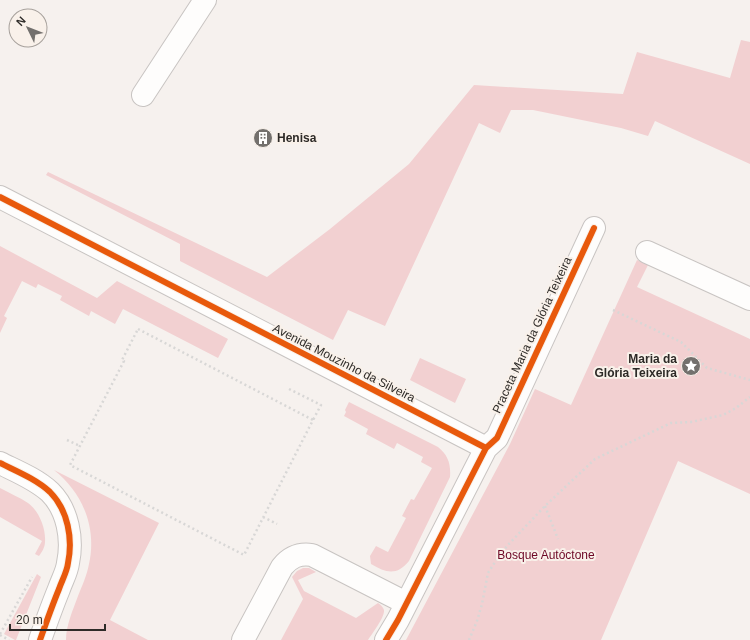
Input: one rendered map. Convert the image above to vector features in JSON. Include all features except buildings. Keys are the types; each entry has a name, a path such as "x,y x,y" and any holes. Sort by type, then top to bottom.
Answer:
{"street":[{"path":"143,94 205,0"},
{"name":"Avenida Mouzinho da Silveira","path":"0,197 486,448"},
{"name":"Praceta Maria da Glória Teixeira","path":"486,448 497,438 594,228"},
{"path":"647,252 750,299"},
{"path":"386,640 486,448"},
{"path":"0,463 35,482 49,492 59,503 66,518 69,531 70,546 68,564 40,640"},
{"path":"243,640 282,567 287,561 297,555 312,555 406,603"}],"path":[{"path":"613,310 681,342 707,368 750,380"},
{"path":"289,389 322,405 244,554 70,465 124,361 122,360 138,329 314,420"},
{"path":"469,640 477,622 488,573 507,546 545,506 596,459 671,423 691,422 723,415 736,408 750,397"},
{"path":"67,440 80,446"},
{"path":"545,506 558,540"},
{"path":"263,517 277,524"},
{"path":"9,640 0,634 33,576"}],"green space":[{"path":"741,40 750,42 750,164 655,121 648,136 621,128 533,110 511,110 500,133 479,123 385,326 348,310 333,340 180,261 180,244 46,175 48,172 267,277 330,229 409,164 474,85 623,94 637,52 730,78"},
{"path":"0,246 97,298 117,281 228,339 218,358 123,309 115,324 91,311 89,316 60,300 62,296 38,284 36,288 22,281 4,316 7,318 0,333"},
{"name":"Bosque Autóctone","path":"637,260 648,265 637,287 750,339 750,494 678,461 601,640 406,640 510,444 535,389 571,405"},
{"path":"420,358 466,379 455,403 410,380"},
{"path":"349,402 438,447 444,453 449,464 450,477 409,561 405,566 396,571 386,571 371,564 370,556 376,546 388,552 406,518 402,516 411,499 414,500 432,468 421,462 423,457 397,443 394,449 366,434 368,429 344,416"},
{"path":"54,470 159,523 110,620 148,640 66,640 70,618 88,568 91,551 91,537 89,525 80,500 73,489"},
{"path":"0,488 32,506 41,520 45,542 39,556 35,554 42,541 0,517"},
{"path":"303,568 309,568 316,572 298,580 304,591 356,618 378,603 382,606 384,613 368,640 281,640 303,599 292,577 297,571"},
{"path":"37,574 41,577 15,640 4,634"}],"cycle path":[{"path":"0,197 486,448"},
{"path":"386,640 398,620 486,448 497,438 594,228"},
{"path":"0,463 32,479 50,492 61,507 68,525 70,544 66,573 51,608 40,640"}],"place":[{"name":"Henisa","path":"263,138"},
{"name":"Maria da Glória Teixeira","path":"691,366"}]}
